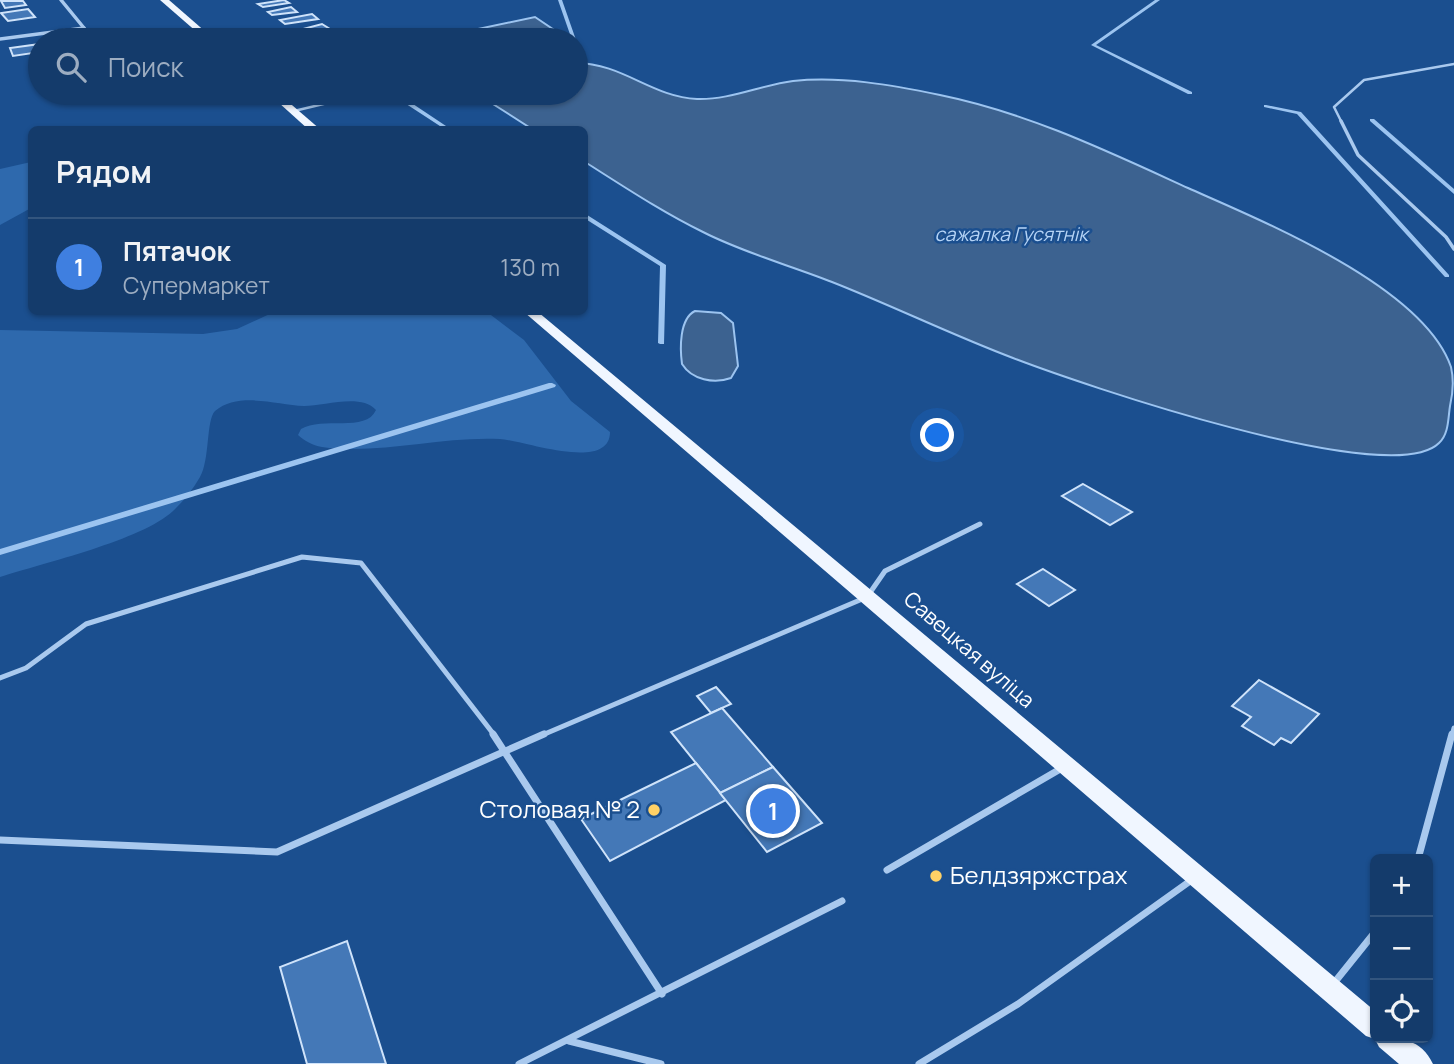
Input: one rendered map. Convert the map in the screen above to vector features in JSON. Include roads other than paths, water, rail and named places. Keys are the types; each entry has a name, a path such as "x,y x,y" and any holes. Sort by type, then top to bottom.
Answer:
{"main road":[{"path":"164,0 197,28"},
{"path":"287,105 311,126"},
{"name":"Савецкая вуліца","path":"534,315 1370,1023"},
{"path":"1394,1043 1419,1064"}],"street":[{"path":"61,0 83,28"},
{"path":"0,38 28,35"}],"lane":[{"path":"1454,64 1364,80 1334,107 1358,155 1446,237 1454,249"},
{"path":"294,111 319,105"},
{"path":"0,840 277,852 506,750 867,597 884,571 980,524"},
{"path":"0,678 26,667 86,624 302,557 361,563 506,750 662,994"},
{"path":"1419,854 1454,728"},
{"path":"887,870 1065,767"},
{"path":"919,1064 1018,1004 1196,877"},
{"path":"519,1064 842,901"},
{"path":"1329,988 1370,938"},
{"path":"567,1041 661,1064"}],"water":[{"path":"535,17 551,28 483,28"},
{"name":"сажалка Гусятнік","path":"588,64 608,68 666,93 697,99 721,97 793,81 830,80 885,85 940,95 1004,112 1097,147 1256,218 1375,283 1435,337 1451,367 1453,377 1448,426 1439,443 1410,454 1361,453 1300,444 1232,428 1100,389 990,349 832,282 703,232 588,164 588,126 527,126 494,105 588,105"},
{"path":"695,311 721,313 733,323 738,366 731,378 718,381 697,377 682,364 683,327"}],"waterway":[{"path":"560,0 570,28"},
{"path":"1158,0 1093,45 1190,93"},
{"path":"411,105 444,126"},
{"path":"1266,106 1299,113 1447,276"},
{"path":"1372,120 1454,192"},
{"path":"588,218 663,265 662,343"},
{"path":"0,552 552,385"}],"place":[{"name":"Столовая № 2","path":"654,810"},
{"name":"Пятачок","path":"773,811"},
{"name":"Белдзяржстрах","path":"936,876"}]}
